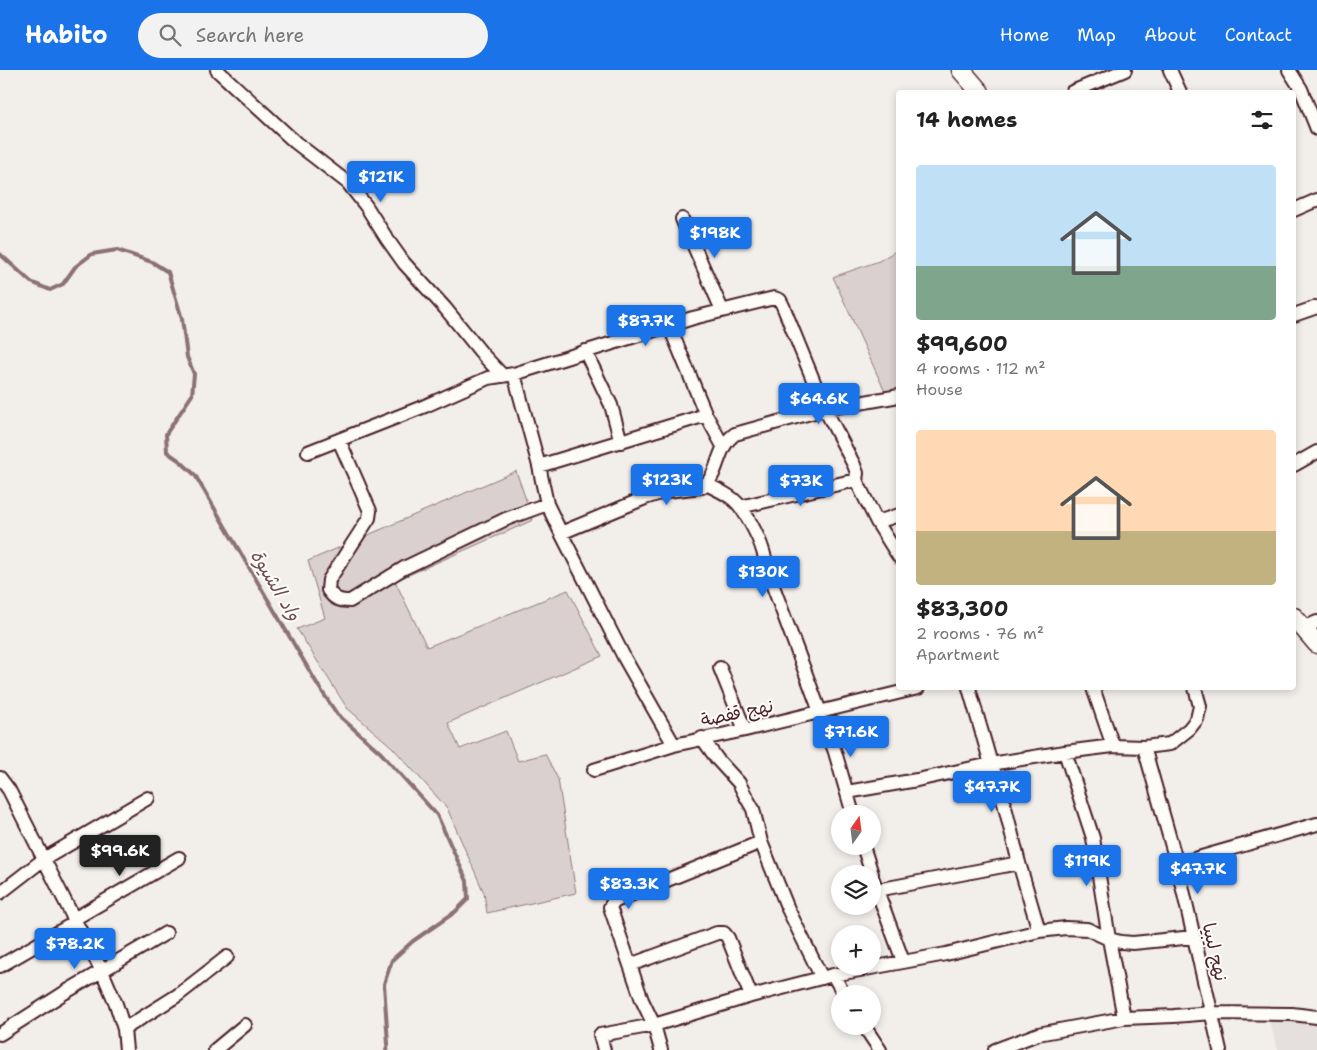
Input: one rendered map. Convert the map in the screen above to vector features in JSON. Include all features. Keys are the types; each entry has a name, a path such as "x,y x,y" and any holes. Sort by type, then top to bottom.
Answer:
{"main road":[{"path":"962,70 978,90"},
{"path":"1304,622 1317,644"}],"street":[{"path":"218,70 295,142 348,183 366,206 404,263 445,308 484,356 508,375 539,466 547,504 625,659 674,745"},
{"path":"1077,90 1125,70"},
{"path":"1170,70 1179,90"},
{"path":"1289,70 1301,89 1300,103 1317,129"},
{"path":"1296,209 1317,200"},
{"path":"682,219 722,310"},
{"path":"308,452 425,406 488,378 508,375 669,325 774,298 780,300 825,409 854,465 857,473 856,480 877,522 896,552"},
{"path":"1296,315 1315,312"},
{"path":"669,325 706,416 723,446"},
{"path":"585,351 610,405 621,442"},
{"path":"561,534 645,498 667,491 706,484 711,477 723,446 735,434 825,409 896,397"},
{"path":"539,466 706,416"},
{"path":"339,440 370,511 368,518 329,580 328,590 336,599 342,601 350,601 404,568 506,518 547,504"},
{"path":"1296,460 1317,452"},
{"path":"740,507 856,480"},
{"path":"706,484 728,495 740,507 764,551 767,570 835,752 850,805"},
{"path":"877,522 896,516"},
{"path":"720,668 746,730"},
{"name":"نهج قفصة","path":"594,770 674,745 746,730 909,690"},
{"path":"970,690 1000,787 1019,863 1039,931"},
{"path":"1094,690 1113,746"},
{"path":"846,792 1065,752 1113,746 1144,747 1170,744 1189,729 1197,719 1200,706 1196,690"},
{"path":"702,738 717,759 739,783 752,809 761,842 788,909 827,976 836,985"},
{"name":"نهج ليبيا","path":"1144,747 1176,864 1220,1050"},
{"path":"1065,752 1093,838 1124,1018"},
{"path":"0,778 9,790 102,971 124,1028 124,1049"},
{"path":"0,894 44,859 148,798"},
{"path":"1176,864 1317,824"},
{"path":"661,1050 654,1025 642,1000 610,907 613,902 761,842"},
{"path":"0,966 180,858"},
{"path":"881,889 1019,863"},
{"path":"881,903 904,961"},
{"path":"604,1050 600,1035 654,1025 827,976 946,954 1039,931 1066,928 1087,929 1119,942 1134,943 1194,937"},
{"path":"0,1034 64,993 166,933"},
{"path":"630,965 717,933 724,933 728,938 751,996"},
{"path":"124,1028 178,995 227,957"},
{"path":"995,1050 1038,1034 1124,1018 1212,1013 1292,1014 1317,1017"},
{"path":"215,1050 245,1025"},
{"path":"870,1035 880,1050"}],"shaded area":[{"path":"896,251 896,392 886,394 833,277 879,261"},
{"path":"516,471 533,520 395,581 427,647 568,590 602,656 448,723 460,749 506,731 518,761 545,754 558,779 576,893 487,913 484,893 447,808 392,747 347,708 297,629 325,618 308,561"},
{"path":"1268,1017 1317,1025 1317,1050 1278,1050"}],"waterway":[{"name":"واد الشيوة","path":"0,254 31,282 50,290 63,284 75,267 92,254 117,250 152,262 168,272 182,319 187,357 194,374 192,395 166,434 167,452 195,475 319,687 337,714 380,752 437,815 467,881 468,899 455,912 413,941 392,960 384,984 388,1044 386,1050"}]}
